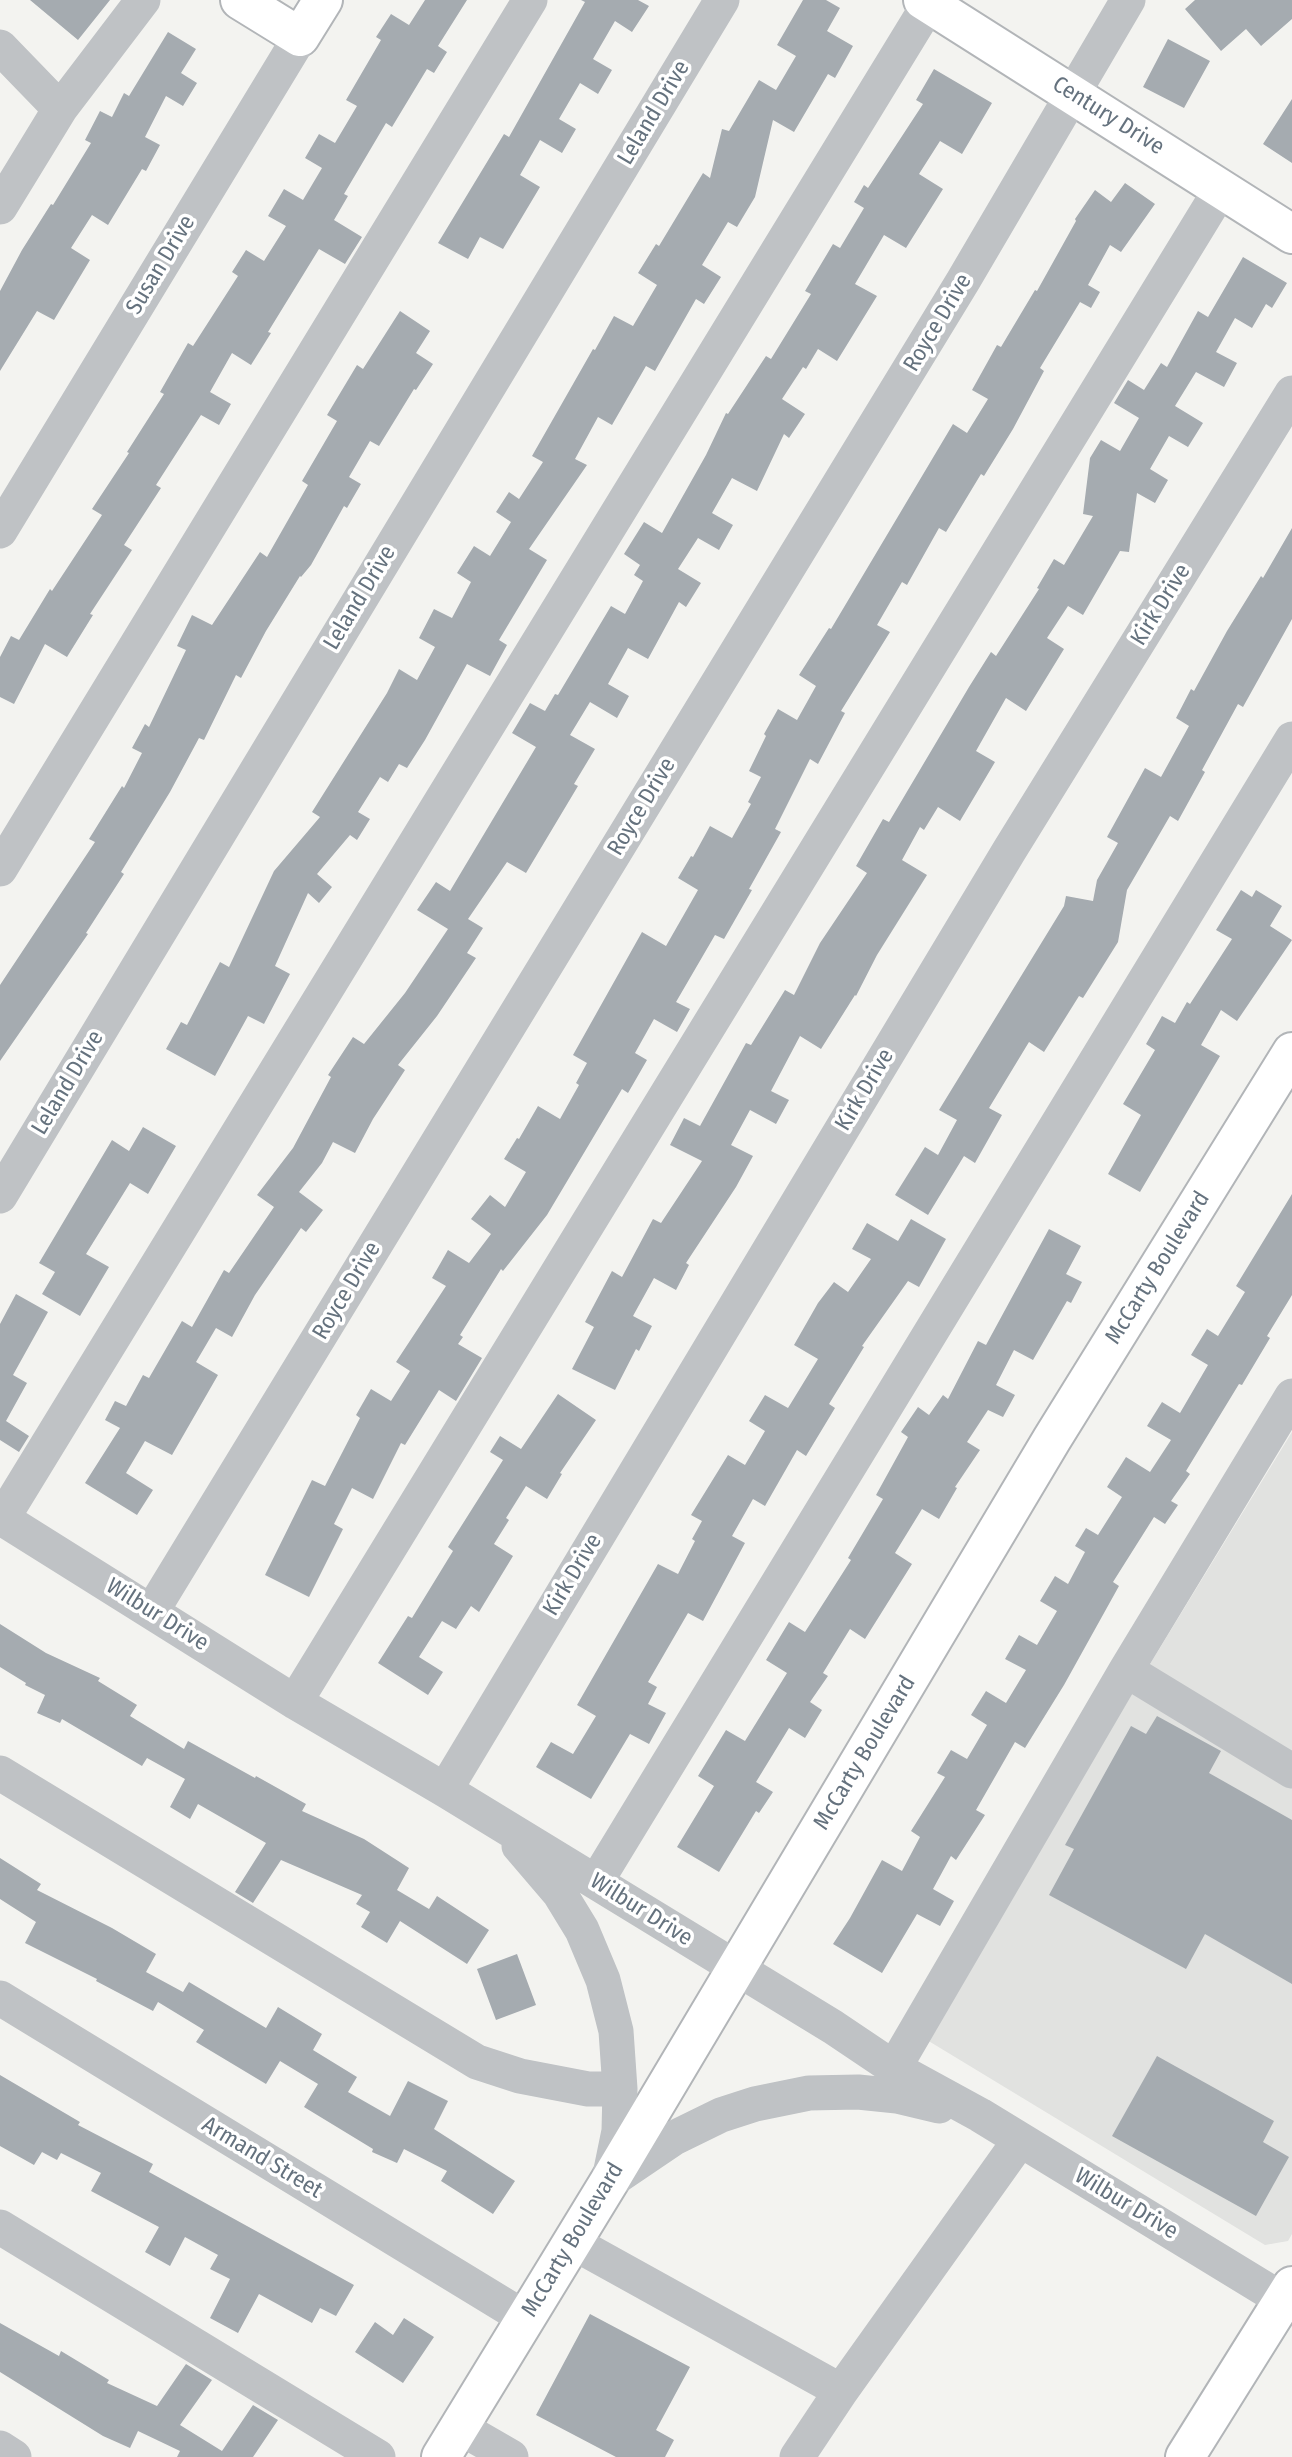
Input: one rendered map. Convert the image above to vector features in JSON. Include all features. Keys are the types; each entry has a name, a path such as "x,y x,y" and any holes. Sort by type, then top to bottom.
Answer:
{"main road":[{"path":"240,0 300,37"},
{"name":"Susan Drive","path":"300,37 323,0"},
{"name":"Century Drive","path":"926,2 1292,234"},
{"name":"McCarty Boulevard","path":"450,2442 609,2182 1052,1439 1292,1052"},
{"path":"1185,2457 1288,2293"}],"street":[{"path":"0,207 60,109 142,0"},
{"path":"0,869 530,0"},
{"name":"Leland Drive","path":"0,1196 722,0"},
{"name":"Royce Drive","path":"152,1611 956,293 1128,0"},
{"path":"1,1518 926,2"},
{"name":"Susan Drive","path":"0,530 300,37"},
{"path":"0,47 60,109"},
{"path":"295,1702 1221,189"},
{"name":"Kirk Drive","path":"445,1790 1009,850 1292,393"},
{"path":"596,1882 1292,739"},
{"path":"894,2068 1126,1670 1292,1396"},
{"name":"Wilbur Drive","path":"1,1518 295,1702 445,1790 833,2027 894,2068 1288,2293"},
{"path":"1126,1670 1292,1771"},
{"path":"0,1773 477,2062 520,2076 588,2089 620,2089"},
{"path":"502,1825 560,1894 582,1930 604,1980 616,2031 620,2089 619,2131 609,2182"},
{"name":"Armand Street","path":"0,1998 525,2318"},
{"path":"609,2182 674,2138 721,2115 755,2104 809,2093 858,2092 897,2096 979,2115"},
{"path":"797,2457 1020,2140"},
{"path":"0,2227 378,2457"},
{"path":"572,2242 841,2391"},
{"path":"450,2442 511,2457"},
{"path":"0,2448 14,2457"}],"shaded area":[{"path":"1292,1432 1292,2234 1288,2241 1265,2245 922,2037"}],"building":[{"path":"30,0 110,0 78,40"},
{"path":"425,0 467,0 438,46 447,52 434,73 427,69 392,127 386,123 344,194 348,196 334,220 362,237 345,264 319,249 251,365 232,353 210,392 231,404 219,425 201,415 156,485 161,488 124,545 132,550 90,614 93,615 67,657 45,644 14,704 0,697 0,657 11,636 19,640 50,589 52,591 102,515 92,509 164,394 160,392 188,343 193,346 238,276 232,272 246,250 264,261 286,226 268,216 284,189 303,200 322,168 305,158 319,134 335,143 357,106 346,100 381,40 376,37 391,14 409,25"},
{"path":"581,0 638,0 649,6 632,32 615,21 593,59 612,70 598,94 580,83 559,119 576,129 562,153 540,140 520,175 540,187 503,249 480,237 468,259 438,243 504,134 509,137 585,2"},
{"path":"803,0 826,0 840,8 827,31 853,46 835,78 828,74 794,132 773,120 755,197 737,227 728,222 702,265 721,277 704,304 696,299 655,371 646,366 612,425 598,417 575,459 587,465 529,549 547,560 499,640 507,645 490,676 467,664 407,768 399,764 388,782 380,777 358,812 370,819 357,840 350,835 317,874 332,887 319,903 308,893 275,966 290,974 264,1024 248,1016 215,1076 166,1049 181,1022 187,1025 220,962 229,967 274,871 320,817 312,812 387,693 399,669 417,680 435,647 419,638 434,609 452,618 471,582 457,573 474,546 490,556 511,522 496,512 509,492 519,499 543,462 532,456 614,316 633,326 657,285 638,273 656,244 659,246 703,173 710,178 722,129 729,131 759,80 776,90 796,56 777,45"},
{"path":"1195,0 1292,0 1292,19 1261,46 1246,29 1221,51 1185,9"},
{"path":"168,32 196,49 181,73 197,83 183,106 166,96 145,137 160,145 146,171 142,169 108,225 92,215 71,248 90,260 54,320 37,311 0,371 0,291 22,250 91,143 85,140 100,111 112,117 124,93 129,96"},
{"path":"1168,39 1210,61 1184,108 1143,87"},
{"path":"934,69 992,103 962,154 940,141 919,174 943,189 906,248 884,235 855,284 877,296 837,361 818,349 782,399 805,414 789,438 784,434 757,491 732,478 712,513 733,525 719,550 698,538 678,569 701,583 686,607 679,602 648,659 628,648 608,684 629,696 617,718 590,702 570,735 595,749 574,784 578,786 526,873 507,862 468,919 483,928 467,953 476,958 437,1016 398,1065 405,1070 373,1119 355,1153 333,1142 322,1163 299,1192 323,1210 306,1232 301,1228 255,1295 232,1337 216,1328 196,1362 218,1375 172,1455 145,1441 126,1473 153,1490 137,1515 85,1483 120,1428 105,1420 115,1401 126,1406 143,1375 149,1378 182,1321 192,1327 224,1270 229,1273 274,1207 257,1195 293,1148 331,1077 328,1075 353,1037 364,1044 405,993 448,929 417,910 436,882 450,891 536,747 512,733 530,703 545,711 555,694 558,695 611,606 625,614 643,581 634,575 640,565 624,554 644,522 662,533 706,455 726,413 728,414 766,356 771,359 811,294 805,291 833,244 840,248 864,208 854,202 864,185 868,188 923,104 916,100"},
{"path":"1292,99 1292,163 1263,144"},
{"path":"1125,183 1155,204 1121,252 1110,245 1088,285 1100,292 1091,308 1080,302 1040,368 1044,371 984,476 981,474 946,532 939,528 907,585 902,582 877,625 890,632 841,711 845,713 818,764 810,759 775,829 781,832 724,939 715,935 676,1002 690,1009 677,1032 654,1019 635,1053 647,1060 628,1093 622,1089 547,1215 503,1271 501,1269 460,1335 463,1337 458,1344 482,1358 456,1401 439,1390 405,1445 401,1443 373,1499 352,1488 334,1524 343,1529 309,1597 265,1575 312,1480 325,1486 360,1418 356,1415 371,1389 391,1401 410,1371 396,1362 446,1286 432,1278 448,1250 469,1263 491,1234 471,1219 490,1195 505,1207 526,1172 504,1159 517,1138 519,1139 538,1106 560,1119 579,1085 576,1083 587,1063 573,1055 642,932 666,946 698,890 678,878 691,856 693,857 710,826 732,838 751,804 748,802 761,777 749,771 766,736 764,734 778,709 797,720 816,686 799,675 829,628 831,629 953,424 967,433 988,399 972,390 997,345 1001,347 1035,290 1037,291 1075,219 1095,190 1111,202"},
{"path":"1243,257 1287,283 1272,308 1266,304 1252,328 1235,318 1216,352 1237,363 1224,387 1196,372 1175,406 1203,423 1188,447 1169,436 1150,469 1168,480 1155,503 1137,493 1129,552 1120,551 1083,615 1068,606 1047,638 1064,649 1026,711 1006,698 976,751 995,762 960,821 938,807 924,830 920,827 902,860 927,875 877,955 856,996 821,1049 800,1036 771,1091 789,1100 776,1124 750,1110 731,1145 753,1156 686,1263 689,1265 676,1290 654,1278 633,1316 652,1326 639,1351 636,1349 615,1390 572,1369 594,1327 585,1322 612,1271 622,1277 653,1219 661,1223 702,1161 670,1145 684,1118 700,1126 746,1043 751,1045 785,990 794,995 820,943 867,873 856,866 883,819 889,822 969,687 991,652 996,656 1039,589 1037,588 1054,559 1064,565 1093,516 1083,514 1090,458 1101,440 1120,451 1139,418 1114,403 1128,380 1144,390 1161,363 1167,367 1198,311 1208,317"},
{"path":"400,311 430,331 416,353 433,364 416,390 414,389 379,446 370,441 349,477 361,484 347,508 344,506 311,565 300,576 241,678 236,675 204,740 199,738 170,792 121,872 124,874 86,933 88,934 0,1061 0,985 95,842 89,839 122,786 124,788 142,753 132,748 145,724 149,727 186,650 177,646 192,615 212,625 260,552 267,557 308,485 302,481 337,421 327,415 357,365 363,369"},
{"path":"1292,528 1292,619 1243,707 1238,704 1178,821 1170,816 1127,890 1118,942 1083,998 1079,996 1044,1052 1029,1042 989,1108 1002,1115 975,1163 964,1156 928,1215 895,1195 925,1147 938,1155 957,1120 939,1110 1064,906 1066,896 1093,901 1097,880 1118,843 1107,837 1145,768 1161,777 1189,726 1176,718 1191,689 1194,691 1227,631 1261,576 1263,578"},
{"path":"1241,890 1252,897 1256,890 1282,906 1270,926 1292,940 1237,1021 1221,1010 1201,1045 1220,1056 1140,1192 1108,1174 1141,1115 1123,1104 1155,1050 1146,1044 1162,1016 1175,1023 1232,939 1216,930"},
{"path":"143,1127 176,1146 148,1194 130,1183 86,1254 109,1267 80,1316 42,1294 55,1272 39,1263 112,1140 129,1151"},
{"path":"1292,1194 1292,1295 1267,1336 1270,1338 1186,1471 1190,1474 1171,1501 1178,1505 1165,1524 1154,1517 1113,1582 1119,1586 1064,1685 1025,1748 1015,1742 976,1810 985,1815 956,1860 951,1856 933,1889 954,1901 940,1926 917,1914 882,1973 833,1944 882,1860 902,1871 920,1837 911,1831 945,1777 937,1773 951,1750 967,1759 987,1725 971,1715 986,1691 1006,1703 1026,1670 1005,1659 1019,1635 1037,1645 1057,1611 1040,1601 1055,1576 1068,1584 1085,1552 1075,1546 1086,1528 1098,1535 1122,1497 1107,1487 1126,1457 1150,1472 1171,1440 1147,1426 1162,1402 1180,1413 1208,1365 1191,1355 1207,1329 1218,1336 1245,1292 1236,1286"},
{"path":"911,1219 946,1239 919,1287 908,1281 862,1346 864,1347 829,1404 835,1408 806,1456 797,1450 765,1506 753,1499 732,1536 745,1543 703,1621 688,1613 648,1682 657,1687 648,1704 666,1713 649,1744 630,1734 591,1799 536,1767 551,1742 573,1754 596,1716 577,1705 658,1564 678,1574 702,1521 691,1515 728,1455 745,1465 765,1431 749,1421 765,1395 788,1408 818,1359 794,1345 818,1303 834,1282 848,1292 871,1259 852,1249 867,1223 898,1241"},
{"path":"1049,1229 1081,1246 1066,1274 1082,1282 1071,1303 1067,1301 1033,1360 1014,1350 996,1385 1015,1395 1003,1417 988,1410 967,1442 980,1450 955,1487 957,1488 939,1519 922,1509 895,1553 912,1564 865,1639 850,1629 823,1673 828,1676 810,1702 822,1710 805,1738 789,1728 756,1782 773,1792 759,1813 756,1811 719,1872 677,1847 714,1786 698,1776 726,1730 745,1741 787,1673 766,1660 789,1622 805,1632 851,1560 848,1558 883,1499 876,1495 908,1437 901,1432 918,1407 929,1415 943,1395 948,1399 978,1341 986,1345"},
{"path":"16,1294 48,1312 13,1375 27,1383 6,1421 29,1436 19,1452 0,1440 0,1324"},
{"path":"558,1394 596,1420 560,1473 562,1474 547,1499 526,1486 506,1518 509,1520 494,1544 513,1556 479,1612 471,1606 456,1629 442,1621 419,1657 443,1672 428,1695 378,1663 408,1616 412,1618 453,1551 448,1547 503,1460 490,1452 500,1436 521,1449"},
{"path":"0,1624 46,1653 100,1678 98,1681 137,1705 130,1716 184,1749 188,1741 255,1778 256,1776 306,1804 302,1811 364,1839 409,1868 397,1890 429,1909 437,1896 489,1930 467,1964 400,1921 387,1943 361,1927 370,1912 356,1904 362,1895 281,1860 253,1903 235,1892 266,1843 198,1804 190,1819 170,1807 185,1779 147,1758 142,1766 62,1719 60,1723 37,1713 45,1695 0,1667"},
{"path":"1157,1716 1221,1751 1209,1773 1292,1820 1292,1984 1205,1934 1186,1969 1049,1895 1074,1849 1065,1845 1131,1726 1146,1734"},
{"path":"0,1858 41,1884 37,1890 156,1954 146,1972 183,1992 189,1982 266,2028 278,2007 322,2034 313,2050 357,2077 348,2092 390,2116 408,2081 448,2101 434,2129 515,2181 493,2214 441,2181 447,2171 404,2149 397,2163 372,2152 373,2149 304,2107 318,2084 280,2061 266,2084 196,2042 204,2030 158,2002 153,2011 25,1943 36,1922 0,1899"},
{"path":"517,1954 536,2005 496,2020 477,1969"},
{"path":"1157,2056 1274,2121 1263,2142 1289,2157 1256,2216 1112,2136"},
{"path":"0,2075 80,2122 78,2125 153,2164 149,2172 354,2285 336,2316 320,2308 312,2323 259,2294 238,2333 210,2318 230,2279 210,2269 218,2255 185,2237 170,2266 145,2252 159,2227 91,2191 101,2173 61,2153 57,2160 42,2152 34,2165 0,2146"},
{"path":"590,2314 690,2367 656,2430 674,2440 665,2457 616,2457 536,2415"},
{"path":"404,2318 434,2337 403,2383 355,2352 375,2322 393,2335"},
{"path":"0,2323 59,2356 61,2351 109,2380 107,2383 157,2406 186,2364 212,2380 180,2425 222,2451 253,2405 278,2420 253,2457 177,2457 180,2451 138,2431 130,2448 103,2436 0,2372"}]}
